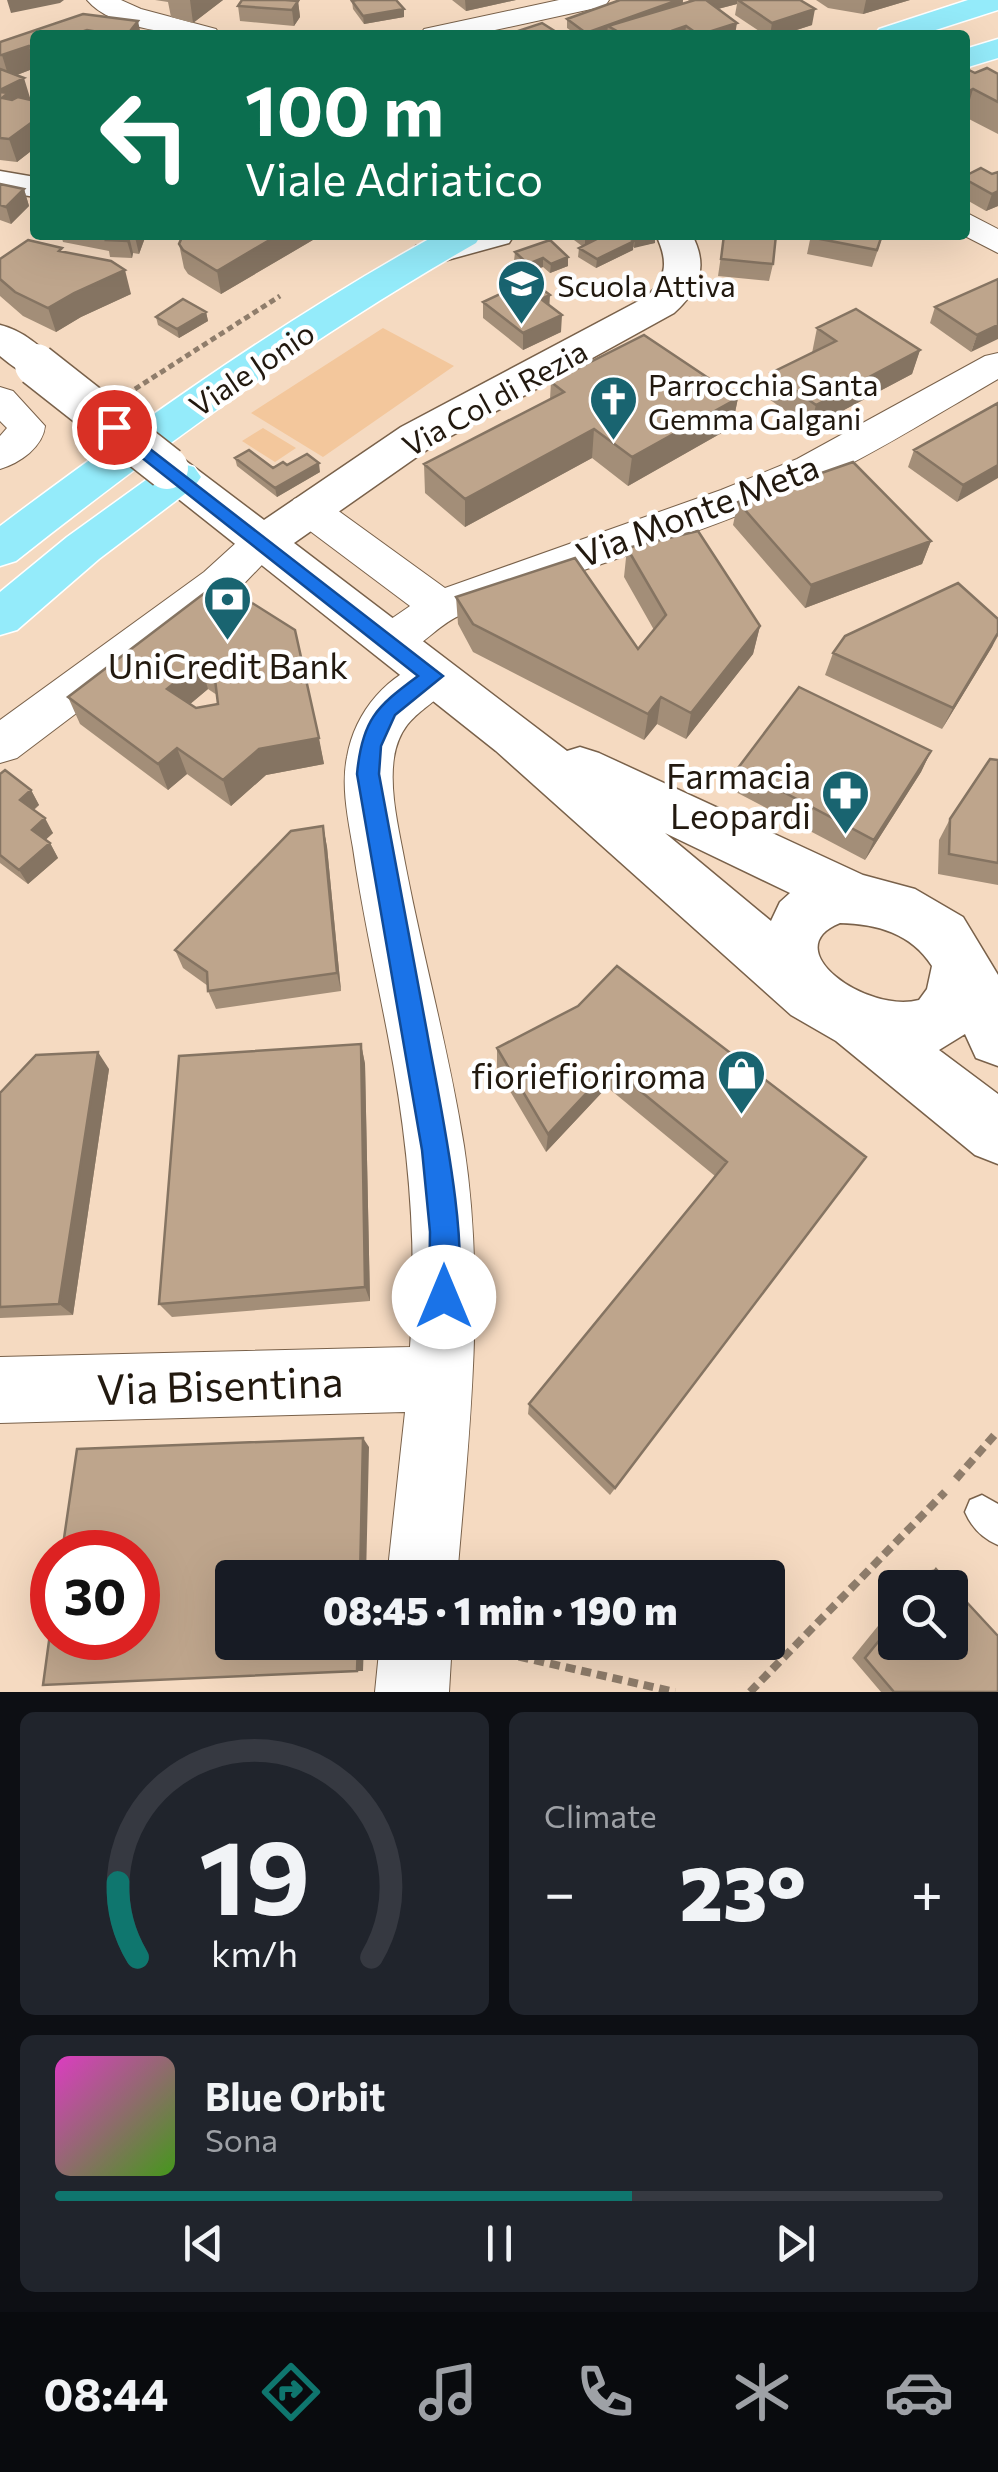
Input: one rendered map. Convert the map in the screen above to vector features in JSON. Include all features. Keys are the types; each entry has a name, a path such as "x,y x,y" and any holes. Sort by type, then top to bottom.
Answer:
{"main road":[{"path":"905,30 998,0"},
{"path":"970,57 998,48"},
{"name":"Viale Jonio","path":"0,510 186,374 433,241"},
{"name":"Viale Jonio","path":"0,550 182,415 433,241"},
{"path":"0,618 173,473"}],"street":[{"path":"447,28 596,0"},
{"path":"101,10 185,30"},
{"path":"0,181 30,186"},
{"path":"970,225 998,243"},
{"name":"Via Col di Rezia","path":"263,542 416,437 660,305 677,289 687,264 676,240"},
{"path":"0,337 514,737 794,976 813,999 856,1023 998,1132"},
{"name":"Via Monte Meta","path":"391,642 440,606 780,482 998,364"},
{"path":"0,399 26,426 24,435 0,456"},
{"path":"308,509 440,606"},
{"path":"0,744 219,583 263,542"},
{"path":"424,1560 439,1379 444,1266 441,1196 424,1076 368,774 371,746 386,710 433,676"},
{"path":"514,737 855,898 900,910 969,949 998,1038"},
{"path":"794,976 790,938 806,911 817,903 855,898"},
{"path":"856,1023 898,1032 926,1027 950,1009 969,949"},
{"name":"Via Bisentina","path":"0,1390 439,1379"},
{"path":"412,1692 415,1660"}],"path":[{"path":"750,1692 922,1518"},
{"path":"536,1660 675,1692"}],"shaded area":[{"path":"383,328 454,366 323,457 251,413"},
{"path":"263,428 296,448 275,462 242,441"}],"building":[{"path":"242,0 298,1 292,10 238,6"},
{"path":"396,0 404,9 363,16 352,1"},
{"path":"620,0 678,0 594,30 582,30 567,19"},
{"path":"695,0 706,0 737,23 715,30 692,30 686,26 674,30 615,30 608,26"},
{"path":"738,0 800,0 815,9 772,23"},
{"path":"83,14 138,21 131,30 36,30"},
{"path":"542,23 553,30 521,30"},
{"path":"30,32 30,47 0,55 0,42"},
{"path":"987,68 998,74 998,102 970,90 970,70 975,73"},
{"path":"0,69 24,78 0,90"},
{"path":"0,92 8,93 2,98 30,100 30,124 9,139 0,138"},
{"path":"981,168 992,174 998,172 998,191 992,194 970,182 970,174"},
{"path":"0,184 24,189 6,207 0,205"},
{"path":"28,240 62,248 59,251 111,261 125,270 48,308 15,292 0,279 0,259"},
{"path":"181,240 270,240 217,271 179,244"},
{"path":"550,240 568,257 551,264 543,258 528,264 515,252"},
{"path":"595,240 634,241 597,259 579,248"},
{"path":"723,240 775,240 773,264 721,259"},
{"path":"825,240 880,240 877,250"},
{"path":"998,279 998,325 977,335 935,307"},
{"path":"530,280 550,295 541,299 562,315 523,333 483,302"},
{"path":"183,299 206,312 177,329 156,317"},
{"path":"856,309 920,350 816,405 771,373 836,341 817,328"},
{"path":"644,335 738,398 632,457 594,429 465,499 424,464 564,392 551,382"},
{"path":"998,403 998,465 963,485 914,450"},
{"path":"249,450 273,468 307,454 319,463 275,488 235,458"},
{"path":"853,462 931,541 811,585 738,502"},
{"path":"698,531 760,626 691,713 661,697 648,714 473,624 456,597 575,558 638,649 666,615 627,548"},
{"path":"219,582 295,630 319,738 259,749 223,780 177,748 158,764 68,697","holes":["200,662 214,671 218,704 196,708 167,689"]},
{"path":"958,583 998,619 998,633 953,708 833,653 845,636"},
{"path":"799,687 931,751 874,840 738,768"},
{"path":"990,759 998,760 998,863 949,854 950,819"},
{"path":"5,770 31,790 20,800 45,818 32,830 50,843 19,870 0,855 0,774"},
{"path":"323,826 337,973 208,991 207,972 175,950 291,831"},
{"path":"617,966 866,1157 615,1488 529,1404 727,1162 611,1067 548,1134 497,1048 578,1006"},
{"path":"361,1044 365,1287 159,1304 179,1056"},
{"path":"98,1052 59,1304 0,1307 0,1093 36,1055"},
{"path":"363,1438 360,1560 215,1560 215,1660 357,1660 357,1671 43,1685 46,1660 160,1660 160,1530 65,1530 77,1449"},
{"path":"968,1604 998,1636 998,1692 894,1692 865,1658 878,1642 878,1660 968,1660"}],"place":[{"name":"Scuola Attiva","path":"522,326"},
{"name":"Parrocchia Santa Gemma Galgani","path":"613,442"},
{"name":"UniCredit Bank","path":"228,642"},
{"name":"Farmacia Leopardi","path":"846,836"},
{"name":"fioriefioriroma","path":"741,1116"}],"route":[{"path":"114,427 433,676 386,710 371,746 368,774 435,1150 444,1232 444,1297"}]}
